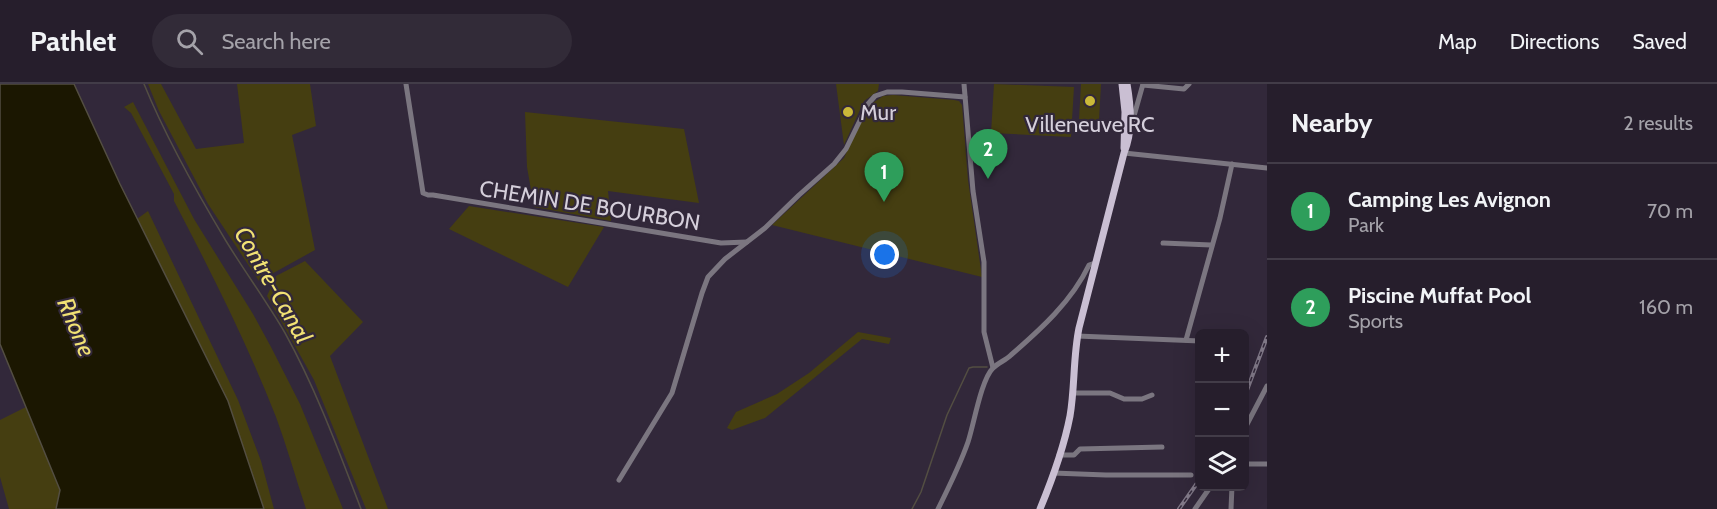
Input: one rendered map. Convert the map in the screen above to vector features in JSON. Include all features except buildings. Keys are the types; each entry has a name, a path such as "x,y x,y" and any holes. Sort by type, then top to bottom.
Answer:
{"main road":[{"path":"1040,509 1070,417 1077,336 1129,141 1131,127 1125,85"},
{"path":"1124,153 1125,85"}],"street":[{"name":"CHEMIN DE BOURBON","path":"406,84 423,193 721,243 748,242"},
{"path":"964,84 972,191 983,246 984,332 993,368"},
{"path":"1125,85 1135,91 1143,85 1184,89 1189,84"},
{"path":"1131,127 1143,85"},
{"path":"619,480 672,393 702,292 708,278 725,259 765,228 834,164 846,149 868,104 875,96 887,92 902,92 965,97"},
{"path":"1124,153 1267,168"},
{"path":"1186,340 1220,218 1232,164"},
{"path":"1163,243 1211,245"},
{"path":"938,509 958,468 982,390 993,368 1028,341 1056,312 1082,279 1089,265 1095,263"},
{"path":"1077,336 1195,341"},
{"path":"1249,424 1263,401 1267,386"},
{"path":"1073,393 1110,393 1124,399 1142,399 1152,395"},
{"path":"1059,455 1074,455 1080,449 1162,447"},
{"path":"1249,464 1267,464"},
{"path":"1053,473 1191,475"},
{"path":"1195,509 1207,491"},
{"path":"1231,509 1232,491"}],"shaded area":[{"path":"148,84 161,84 196,149 244,143 237,84 310,84 316,126 292,135 315,250 259,281 208,204 159,111"},
{"path":"836,84 879,84 878,91 864,101 844,145"},
{"path":"994,84 1074,87 1071,137 991,133"},
{"name":"Villeneuve RC","path":"1081,84 1101,84 1099,120 1079,119"},
{"path":"883,96 954,100 959,101 962,105 968,180 982,277 772,225 844,158 864,112 870,105"},
{"path":"133,102 194,219 271,347 300,404 343,509 306,509 276,417 241,335 174,201 174,194 131,113 124,107"},
{"path":"525,112 684,129 699,203 608,191 611,221 534,207 527,167"},
{"path":"469,206 604,227 568,287 449,229"},
{"path":"148,211 238,400 261,461 274,509 264,509 228,401 137,219"},
{"path":"305,261 363,322 330,356 388,509 366,509 314,380 267,296 276,276"},
{"path":"858,332 891,338 889,344 862,339 765,418 732,430 727,428 736,412 777,394 809,373"},
{"path":"26,407 60,490 56,509 9,509 0,477 0,420"}],"water":[{"name":"Rhone","path":"0,84 74,84 120,184 228,401 264,509 56,509 60,490 0,344"}],"waterway":[{"name":"Contre-Canal","path":"144,84 193,184 296,354 326,420 361,509"},
{"path":"912,509 921,492 947,415 969,368 987,367"}],"railway":[{"path":"1249,385 1267,337"},
{"path":"1179,509 1195,486"}],"place":[{"name":"Villeneuve RC","path":"1090,101"},
{"name":"Mur","path":"848,112"},
{"name":"Piscine Muffat Pool","path":"988,179"},
{"name":"Camping Les Avignon","path":"884,202"}]}
